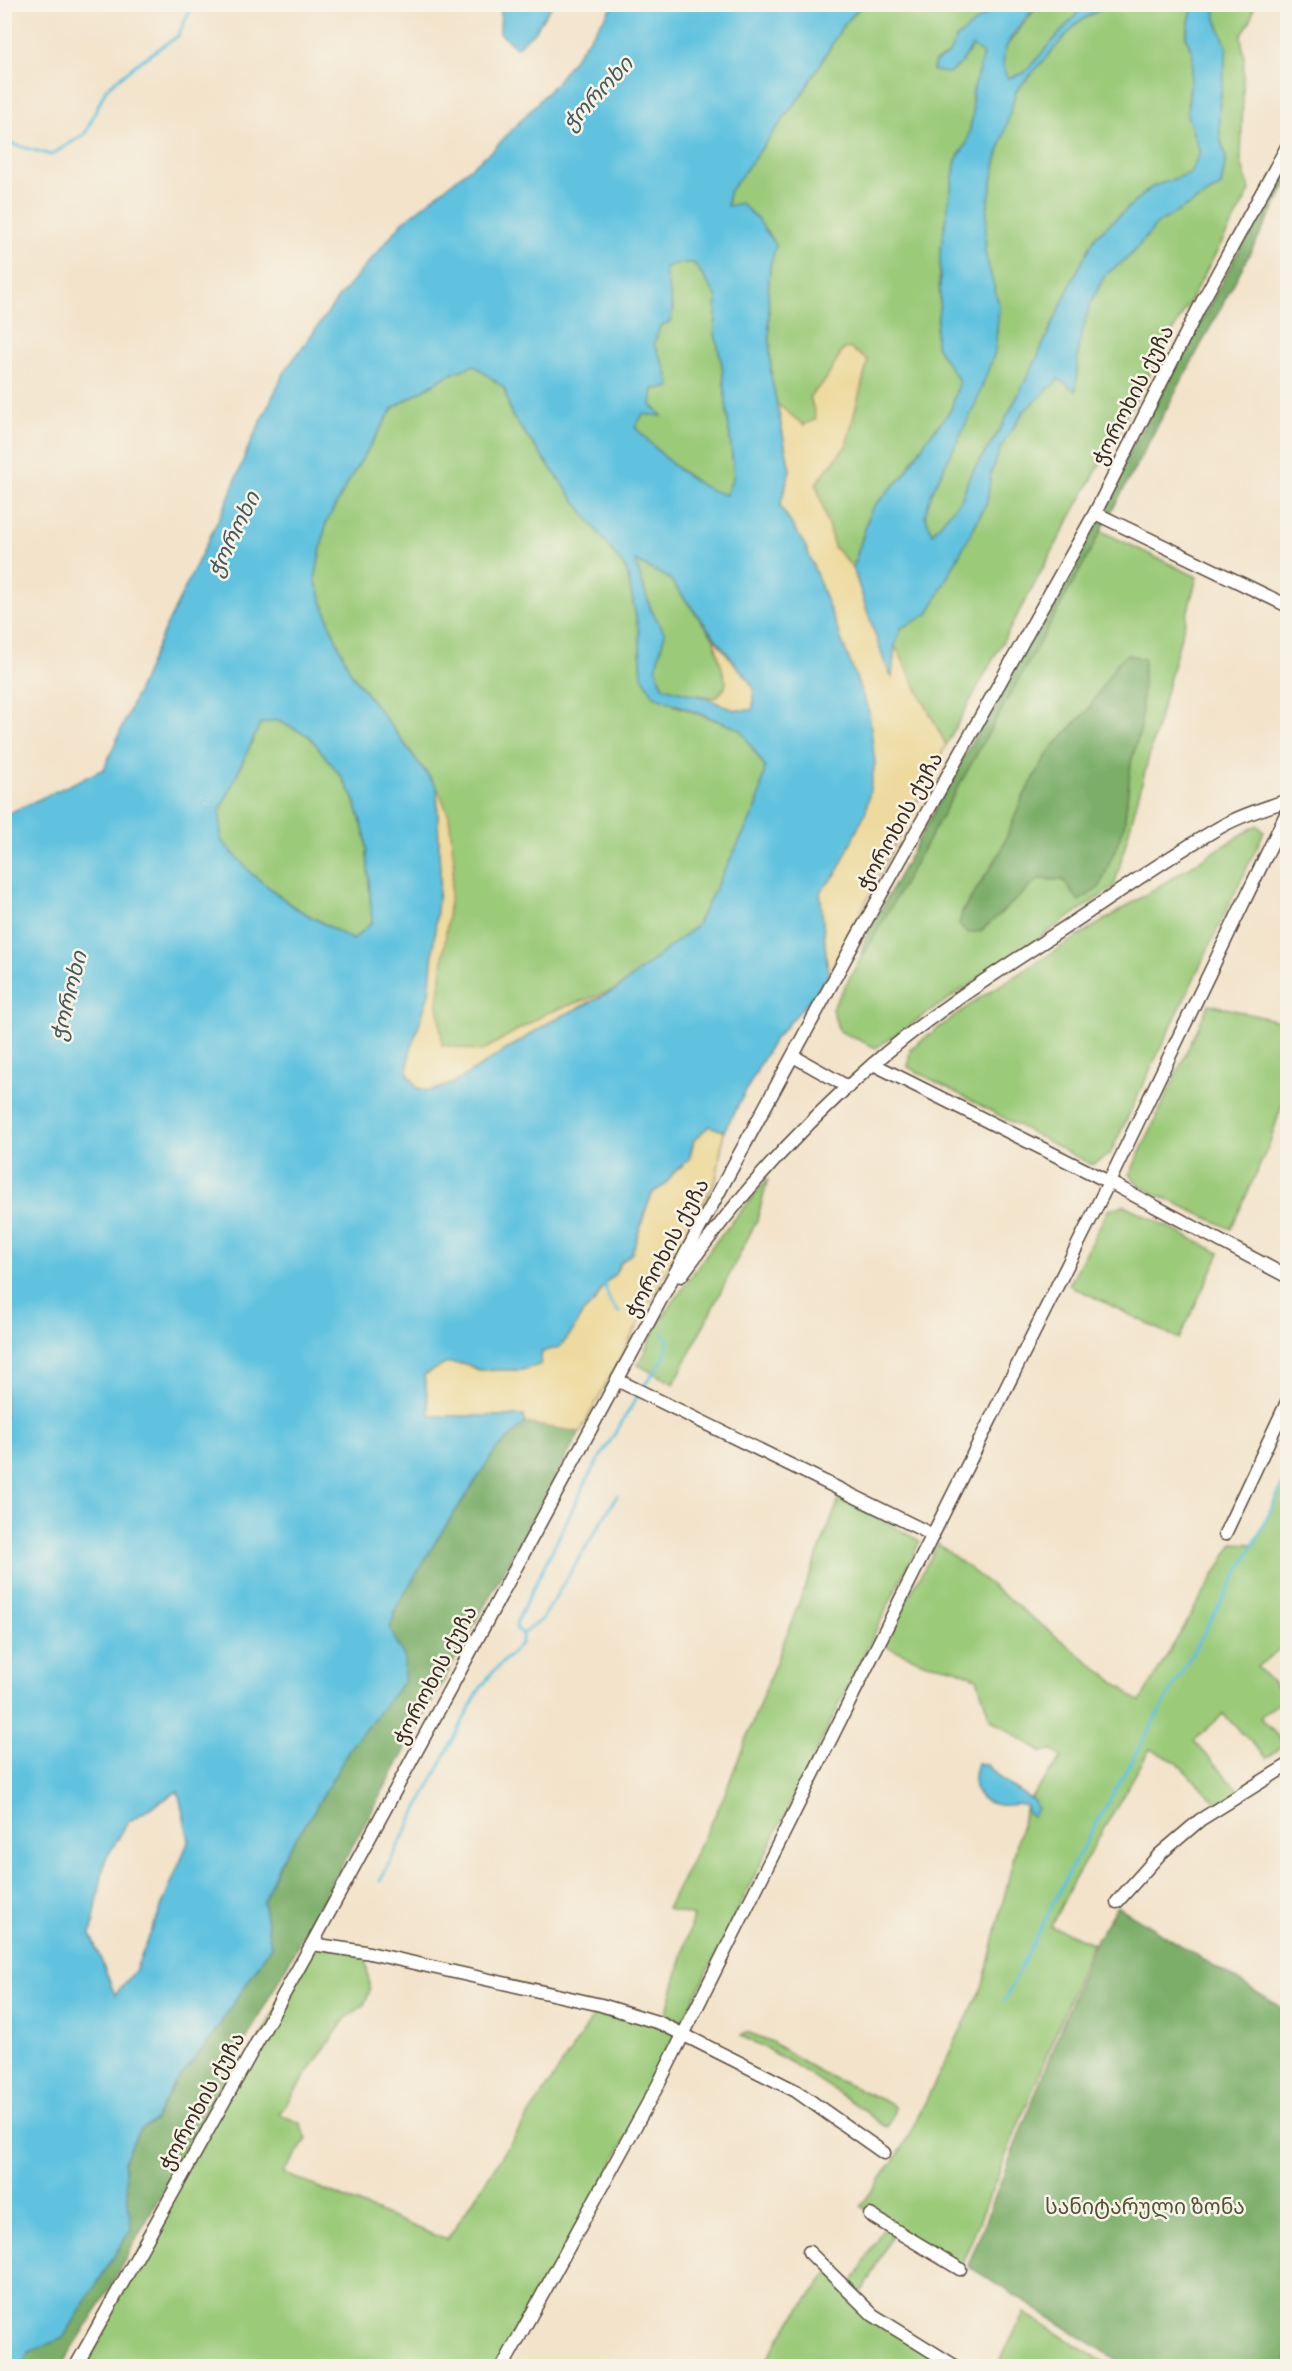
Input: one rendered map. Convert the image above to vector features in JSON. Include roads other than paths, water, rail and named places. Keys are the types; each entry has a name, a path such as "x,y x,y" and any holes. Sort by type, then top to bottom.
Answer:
{"street":[{"name":"ჭოროხის ქუჩა","path":"76,2367 312,1944 857,937 1095,513 1203,300 1287,145"},
{"path":"1095,513 1287,606"},
{"path":"648,1324 706,1241 764,1171 873,1064 964,994 1184,850 1225,824 1287,800"},
{"path":"503,2367 657,2085 1109,1182 1287,810"},
{"path":"793,1056 848,1087"},
{"path":"873,1064 1109,1182 1287,1277"},
{"path":"617,1380 933,1535"},
{"path":"1226,1534 1287,1400"},
{"path":"1117,1902 1160,1854 1200,1820 1287,1765"},
{"path":"312,1944 365,1952 601,2005 660,2023 796,2091 884,2153"},
{"path":"870,2215 960,2269"},
{"path":"809,2252 873,2315 955,2367"}],"water":[{"path":"501,4 552,5 535,31 516,48 500,33"},
{"path":"997,4 1038,5 1017,29 1006,48 1004,68 1008,78 1024,73 1085,5 1108,5 1078,22 1016,91 995,166 987,209 985,253 999,305 995,352 975,405 931,494 925,515 932,534 962,498 969,477 1001,428 1096,236 1152,187 1190,173 1200,153 1187,115 1193,56 1186,36 1193,5 1215,5 1216,19 1227,48 1219,108 1220,138 1226,157 1221,186 1158,223 1129,257 1105,275 1090,304 1078,347 1076,391 1059,379 1023,412 1001,447 991,473 987,502 928,614 901,628 895,646 892,677 884,661 853,568 871,510 902,478 927,439 951,410 959,381 936,346 940,303 940,253 956,160 967,143 973,115 972,95 983,54 972,46 962,62 949,73 933,71 935,62 948,55 956,39"},
{"name":"ჭოროხი","path":"614,5 862,5 842,27 805,90 729,192 727,206 741,203 759,221 776,245 770,266 768,294 771,376 790,470 780,506 806,547 869,712 875,763 866,811 836,874 820,892 828,975 816,993 773,1041 724,1131 709,1126 694,1140 689,1160 675,1171 664,1186 653,1192 632,1253 620,1263 615,1274 604,1284 596,1300 582,1314 560,1347 542,1352 540,1365 522,1370 479,1370 466,1364 447,1363 424,1375 430,1416 524,1416 525,1423 496,1450 437,1539 396,1608 390,1629 404,1657 404,1681 352,1745 315,1809 280,1862 263,1902 271,1946 209,2041 172,2087 154,2121 139,2130 124,2161 131,2229 63,2338 29,2352 21,2366 5,2366 5,815 104,769 162,635 226,504 248,448 285,371 339,297 403,222 495,148 555,84","holes":["679,263 694,263 717,297 715,333 722,365 734,475 726,495 713,491 688,477 665,458 635,427 643,414 662,416 651,405 653,389 671,387 654,344 660,326 670,322 672,315 665,267","474,365 504,388 512,416 627,571 639,632 642,676 654,696 740,729 765,767 757,807 696,926 617,989 550,1022 454,1083 432,1091 417,1088 407,1072 410,1052 429,994 440,879 437,787 351,673 332,630 315,579 326,523 393,408 448,375","635,561 669,578 746,676 754,691 752,710 734,710 703,697 663,687 656,667 665,633 651,610","276,720 309,736 341,776 354,798 366,839 372,922 353,940 294,907 253,875 221,840 220,811 260,724","178,1791 189,1840 135,1971 115,1995 91,1935 105,1860 128,1822"]},
{"path":"977,1763 987,1765 1004,1782 1034,1801 1037,1809 1032,1816 1028,1813 1026,1806 999,1805 979,1796 974,1784"}],"waterway":[{"path":"4,142 51,155 85,134 106,89 139,62 178,36 189,12 187,4"},
{"path":"604,1284 611,1304 620,1313"},
{"path":"642,1389 664,1358 668,1341 663,1334"},
{"path":"617,1496 542,1619 523,1634 516,1628 517,1621 590,1474 639,1394"},
{"path":"1004,2001 1070,1870 1254,1544 1288,1474"},
{"path":"380,1881 478,1692 491,1674 521,1644 523,1634"}],"park label":[{"name":"სანიტარული ზონა","path":"1145,2207"}]}
